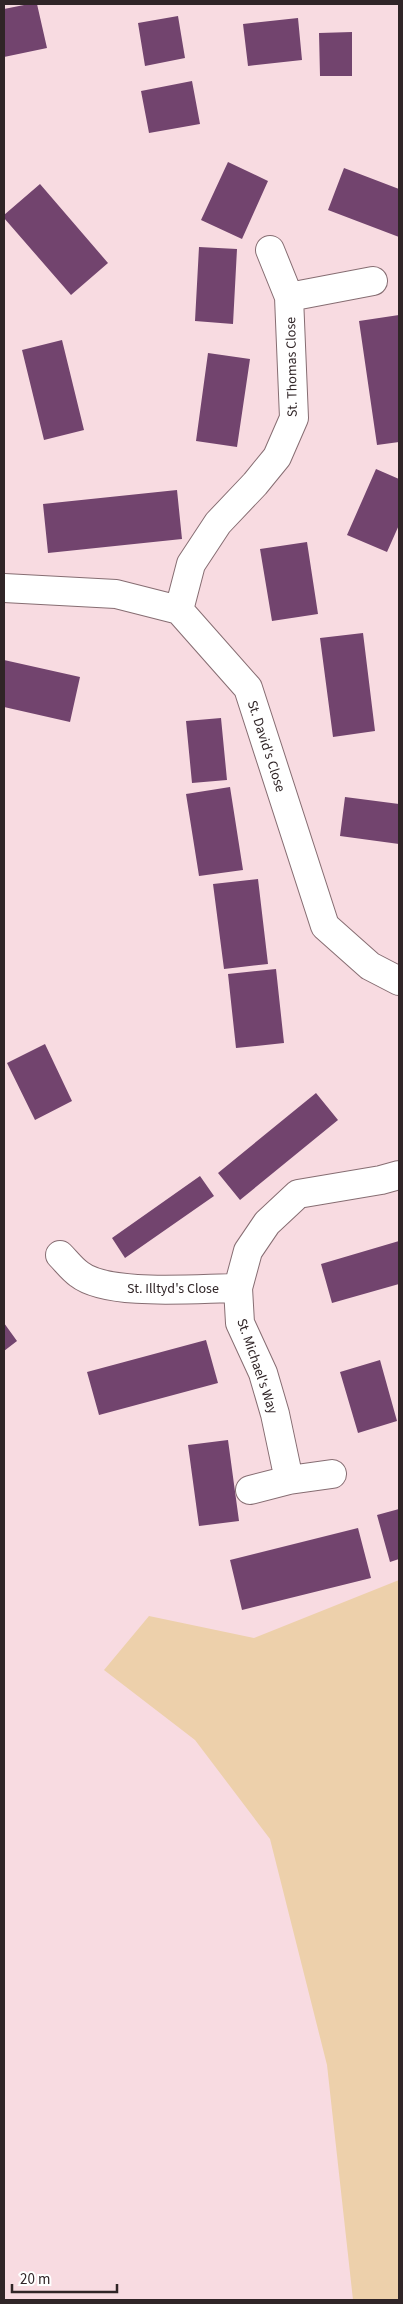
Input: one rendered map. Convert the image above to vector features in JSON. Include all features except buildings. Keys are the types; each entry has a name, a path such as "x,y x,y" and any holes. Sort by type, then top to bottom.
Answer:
{"street":[{"name":"St. Thomas Close","path":"179,610 191,564 218,523 255,484 277,457 294,418 288,297 270,250"},
{"name":"St. Thomas Close","path":"288,297 373,282"},
{"path":"4,588 116,594 179,610"},
{"name":"St. David's Close","path":"179,610 248,688 325,926 370,966 399,981"},
{"name":"St. Michael's Way","path":"289,1480 275,1414 263,1373 240,1323 238,1288 248,1251 267,1223 298,1194 381,1180 399,1175"},
{"name":"St. Illtyd's Close","path":"60,1255 79,1275 101,1284 131,1289 238,1288"},
{"path":"250,1490 289,1480 332,1474"}],"shaded area":[{"path":"399,1580 399,2300 353,2300 327,2065 270,1839 195,1740 104,1670 149,1616 254,1638"}]}
